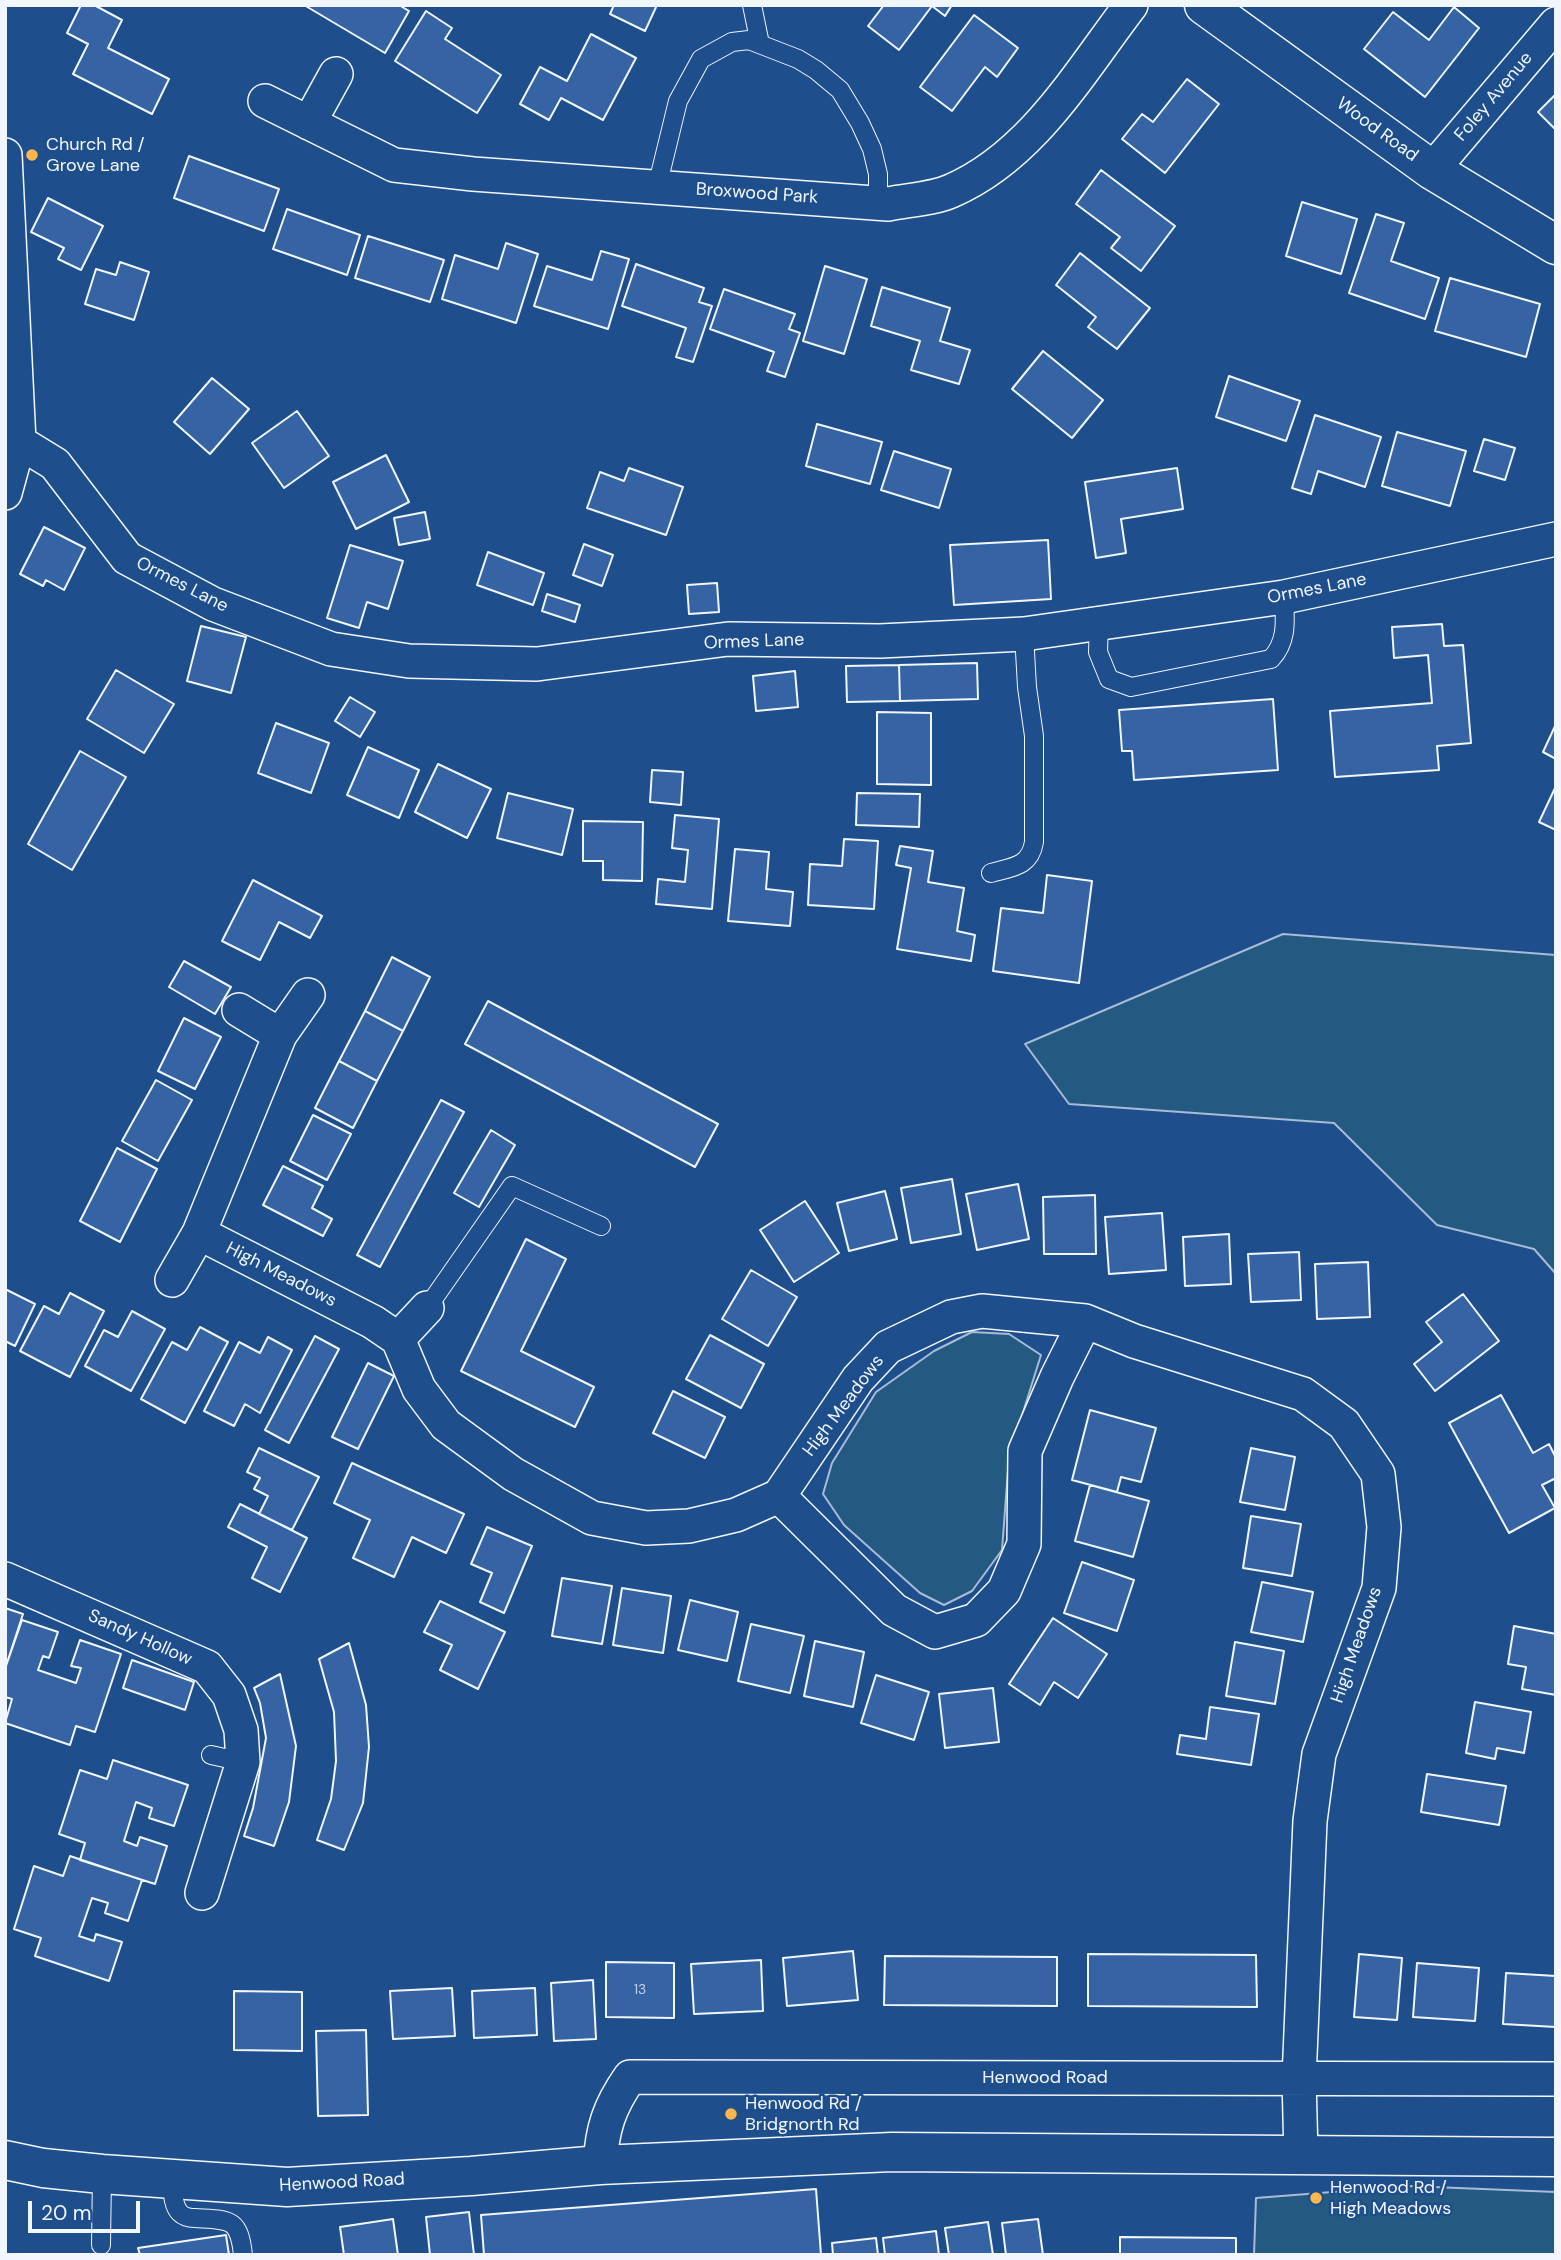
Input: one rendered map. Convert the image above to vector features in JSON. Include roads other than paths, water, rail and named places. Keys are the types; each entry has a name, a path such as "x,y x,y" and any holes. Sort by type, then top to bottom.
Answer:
{"main road":[{"name":"Wood Road","path":"1204,5 1432,170 1556,245"},
{"name":"Henwood Road","path":"5,2160 43,2168 102,2174 287,2187 600,2165 892,2152 1556,2157"},
{"name":"Henwood Road","path":"5,2174 43,2168"}],"street":[{"name":"Broxwood Park","path":"265,101 394,164 473,174 888,204 948,192 991,171 1033,134 1131,5"},
{"name":"Foley Avenue","path":"1432,170 1556,24"},
{"path":"309,123 336,74"},
{"path":"5,155 19,442 5,493"},
{"name":"Ormes Lane","path":"19,442 55,464 127,558 213,604 331,649 409,661 537,664 728,639 880,640 1024,634 1284,597 1556,540"},
{"path":"172,1280 199,1233 280,1035 308,995"},
{"path":"239,1010 280,1035"},
{"name":"High Meadows","path":"199,1233 373,1322 398,1339"},
{"path":"427,1308 398,1339 419,1388 446,1425 513,1474 592,1518 646,1528 689,1526 736,1515 779,1496 894,1609 935,1632 976,1620 1004,1591 1024,1545 1025,1451 1085,1321"},
{"name":"High Meadows","path":"779,1496 858,1379 888,1347 951,1317 982,1311 1085,1321 1134,1341 1303,1394 1344,1424 1378,1474 1384,1527 1378,1588 1319,1754 1310,1821 1299,2079 1301,2155"},
{"name":"Sandy Hollow","path":"5,1579 208,1667 229,1695 242,1730 243,1762 202,1893"},
{"name":"Henwood Road","path":"600,2165 602,2134 618,2095 630,2077 1556,2079"}],"lane":[{"path":"752,5 760,44"},
{"path":"657,187 678,101 701,59 732,42 749,40 798,59 840,90 872,149 878,174 878,203"},
{"path":"1099,623 1098,652 1109,679 1131,687 1271,659 1279,649 1285,630 1284,597"},
{"path":"991,873 1024,863 1032,854 1034,842 1034,736 1027,687 1024,634"},
{"path":"427,1308 512,1186 601,1226"},
{"path":"211,1755 243,1762"},
{"path":"101,2245 102,2174"},
{"path":"172,2180 179,2213 189,2218 226,2220 236,2225 241,2234 243,2255"}],"place":[{"name":"Church Rd / Grove Lane","path":"32,155"},
{"name":"Henwood Rd / Bridgnorth Rd","path":"731,2114"},
{"name":"Henwood Rd / High Meadows","path":"1316,2198"}]}
